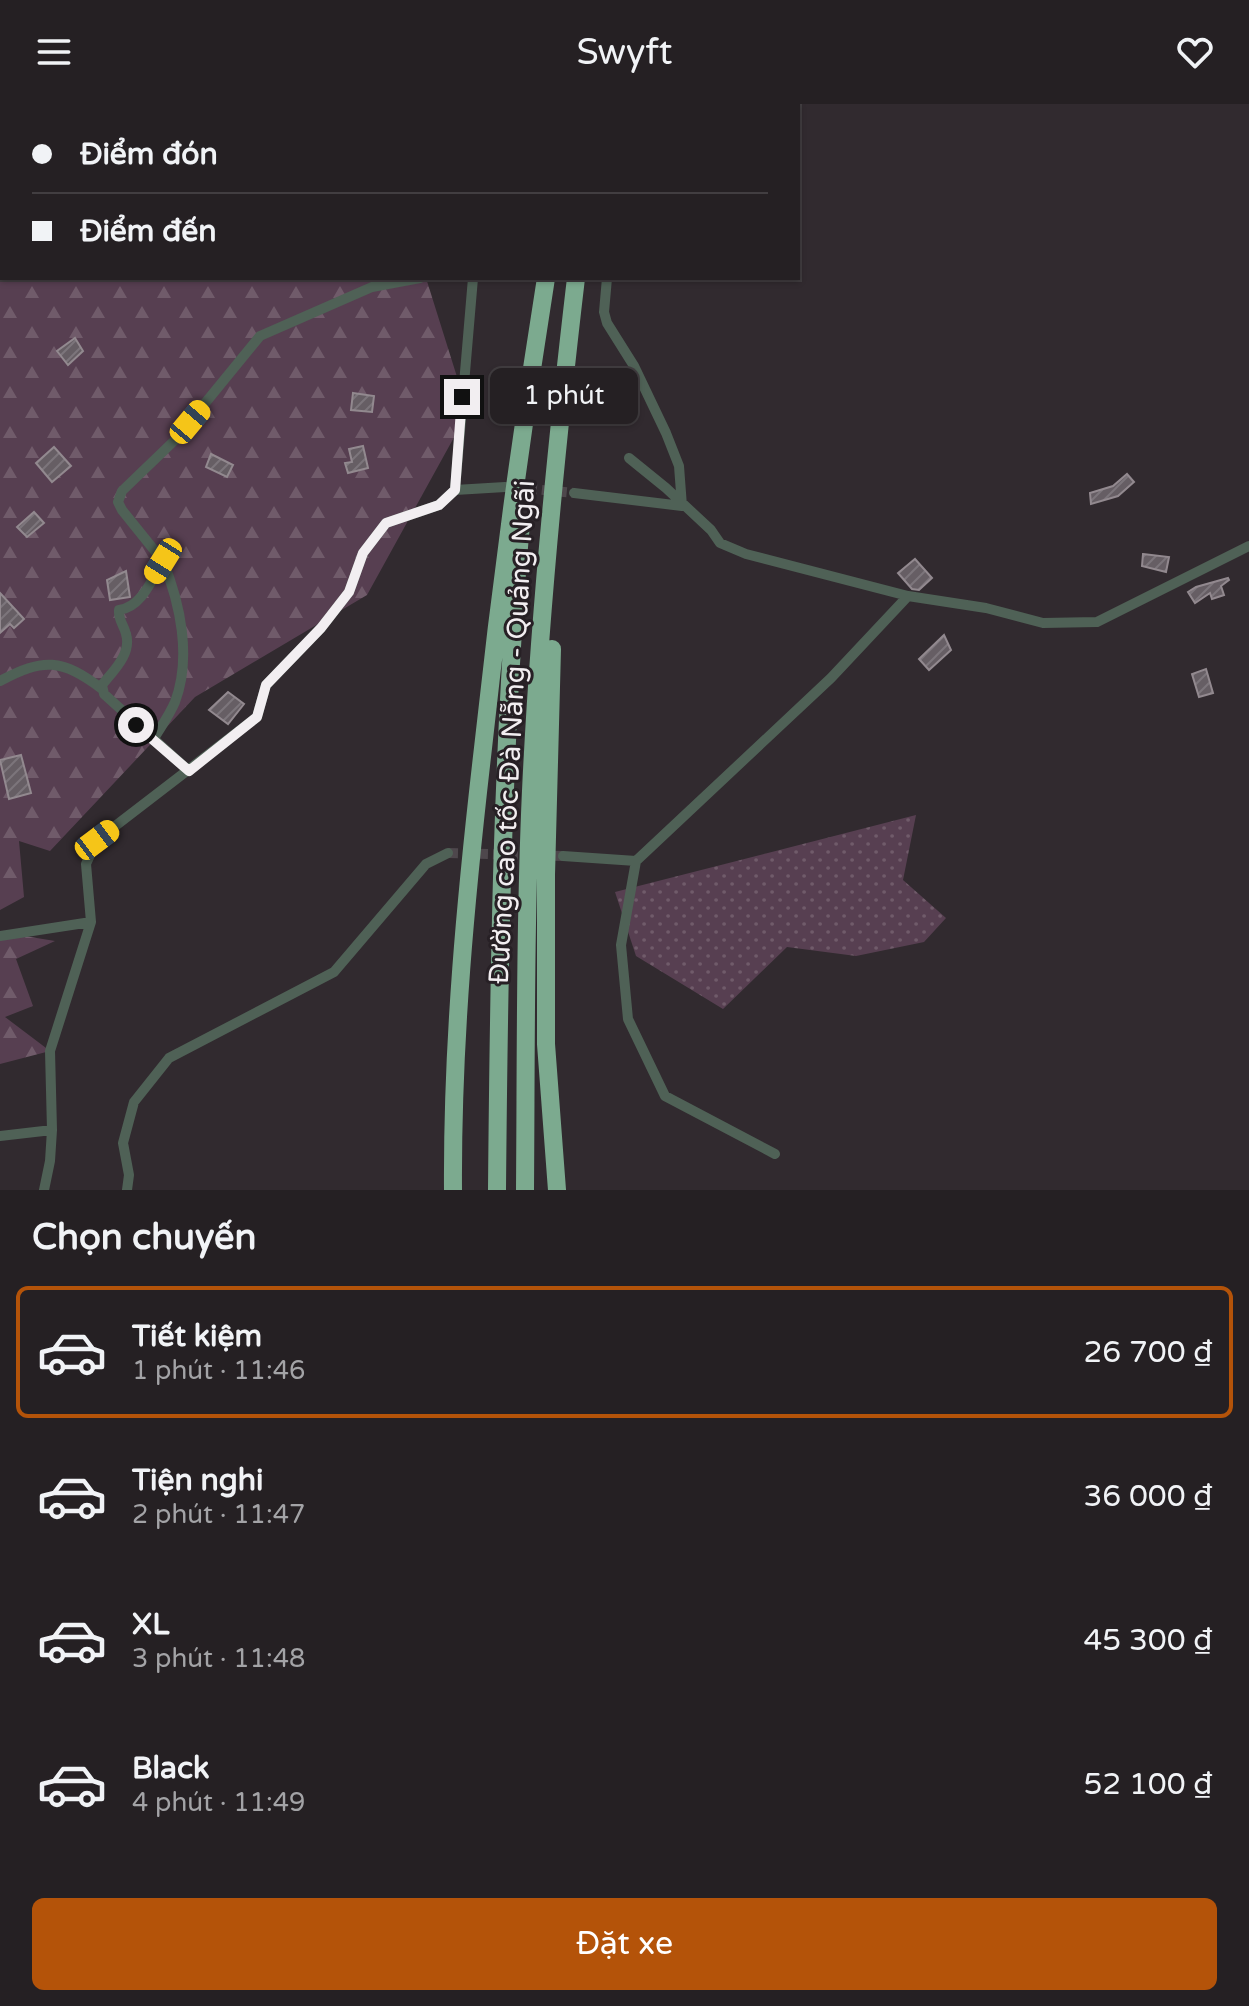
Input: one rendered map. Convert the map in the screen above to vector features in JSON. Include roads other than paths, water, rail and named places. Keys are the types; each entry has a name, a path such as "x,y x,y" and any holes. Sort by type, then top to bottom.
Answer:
{"highway":[{"path":"453,1190 452,1100 466,892 517,460 546,280"},
{"name":"Đường cao tốc Đà Nẵng - Quảng Ngãi","path":"497,1190 498,952 507,729 522,516 546,280"},
{"name":"Đường cao tốc Đà Nẵng - Quảng Ngãi","path":"525,1190 526,951 531,789 556,454 576,280"},
{"path":"556,454 546,1044 557,1190"}],"street":[{"path":"153,740 176,698 182,657 178,601 163,561 122,510 118,502 122,491 175,440 260,336 372,287 409,280"},
{"path":"455,490 473,280"},
{"path":"607,280 604,312 607,323 634,366 666,433 679,466 682,506"},
{"path":"629,458 711,530 720,543 746,554 908,596 986,608 1043,623 1097,622 1249,546"},
{"path":"44,1190 52,1130 50,1051 91,922 86,864 97,840 257,717 266,685 321,628 349,592 363,553 386,523 439,505 455,490 505,487"},
{"path":"574,493 682,506"},
{"path":"102,689 124,657 128,639 119,610 137,603 163,561"},
{"path":"775,1154 665,1096 628,1019 621,945 636,861 831,678 908,596"},
{"path":"0,681 26,667 44,664 70,668 102,689 189,771"},
{"path":"127,1190 129,1175 123,1143 134,1102 169,1058 334,972 426,864 448,853"},
{"path":"563,856 636,861"},
{"path":"0,936 91,922"},
{"path":"0,1136 52,1130"}],"tunnel":[{"path":"512,487 574,493"},
{"path":"448,853 563,856"}]}
